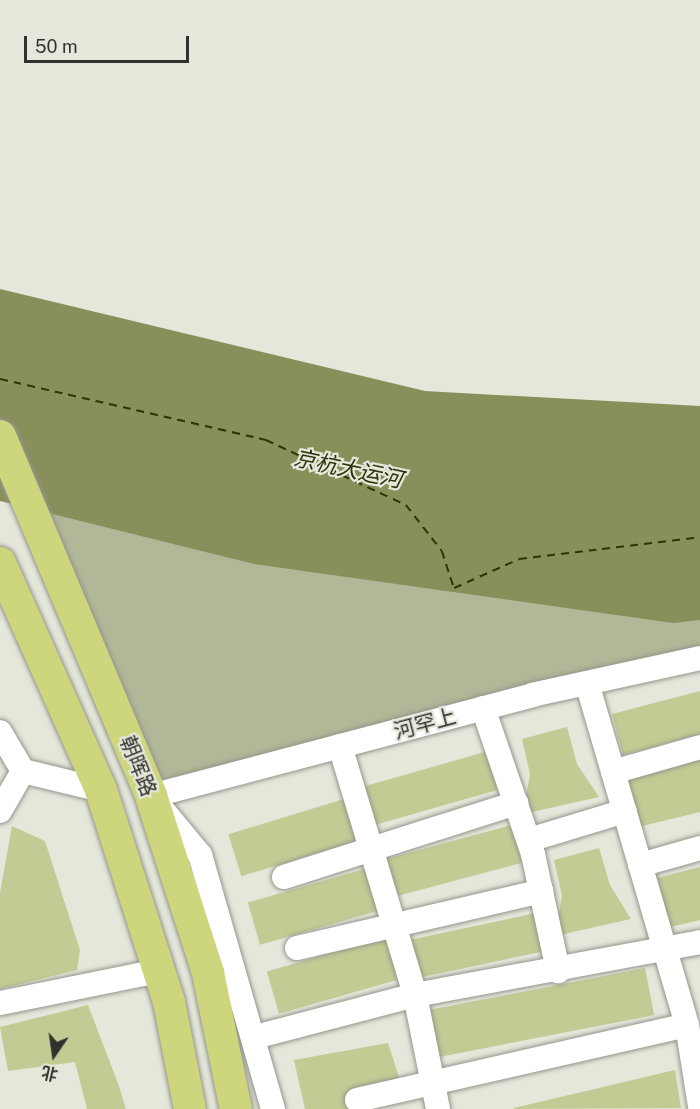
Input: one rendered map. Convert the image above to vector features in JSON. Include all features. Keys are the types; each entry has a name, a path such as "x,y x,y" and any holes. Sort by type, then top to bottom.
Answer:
{"main road":[{"name":"朝晖路","path":"0,436 151,796 208,973 236,1109"},
{"name":"朝晖路","path":"0,563 100,790 159,971 190,1109"}],"street":[{"name":"河罕上","path":"151,796 483,708 700,658"},
{"path":"587,683 687,1025 700,1106"},
{"path":"483,708 529,840 558,971"},
{"path":"0,732 23,771 100,790"},
{"path":"340,746 415,995 438,1109"},
{"path":"613,772 700,747"},
{"path":"0,811 23,771"},
{"path":"151,796 200,855 255,1037 273,1109"},
{"path":"284,877 369,847 516,803"},
{"path":"529,840 625,812"},
{"path":"640,865 700,848"},
{"path":"297,948 541,891"},
{"path":"255,1037 415,995 558,971 700,942"},
{"path":"0,1002 159,971"},
{"path":"357,1100 432,1079 687,1025"}],"shaded area":[{"path":"47,513 700,609 700,653 162,780"}],"water":[{"name":"京杭大运河","path":"0,289 425,391 700,406 700,620 673,623 254,564 0,501"}],"building":[{"path":"700,691 700,734 623,755 612,714"},
{"path":"567,727 577,764 599,797 523,814 530,774 522,739"},
{"path":"488,751 499,789 373,826 362,787"},
{"path":"700,759 700,812 630,829 618,779"},
{"path":"347,798 360,840 241,876 228,834"},
{"path":"512,825 522,863 396,897 385,859"},
{"path":"12,826 45,841 80,950 77,970 0,989 0,893"},
{"path":"599,848 610,885 631,919 555,936 562,896 554,860"},
{"path":"700,867 700,920 670,927 657,878"},
{"path":"368,868 380,910 260,945 248,902"},
{"path":"536,913 544,951 420,978 412,939"},
{"path":"387,937 399,979 279,1014 267,971"},
{"path":"645,968 654,1015 439,1057 430,1010"},
{"path":"88,1005 126,1109 87,1109 75,1062 8,1071 0,1027"},
{"path":"388,1043 400,1080 347,1092 352,1109 305,1109 294,1060"},
{"path":"675,1070 681,1108 514,1109 514,1108"}],"ferry route":[{"path":"0,379 266,440 406,505 442,551 454,588 519,559 700,537"}]}
